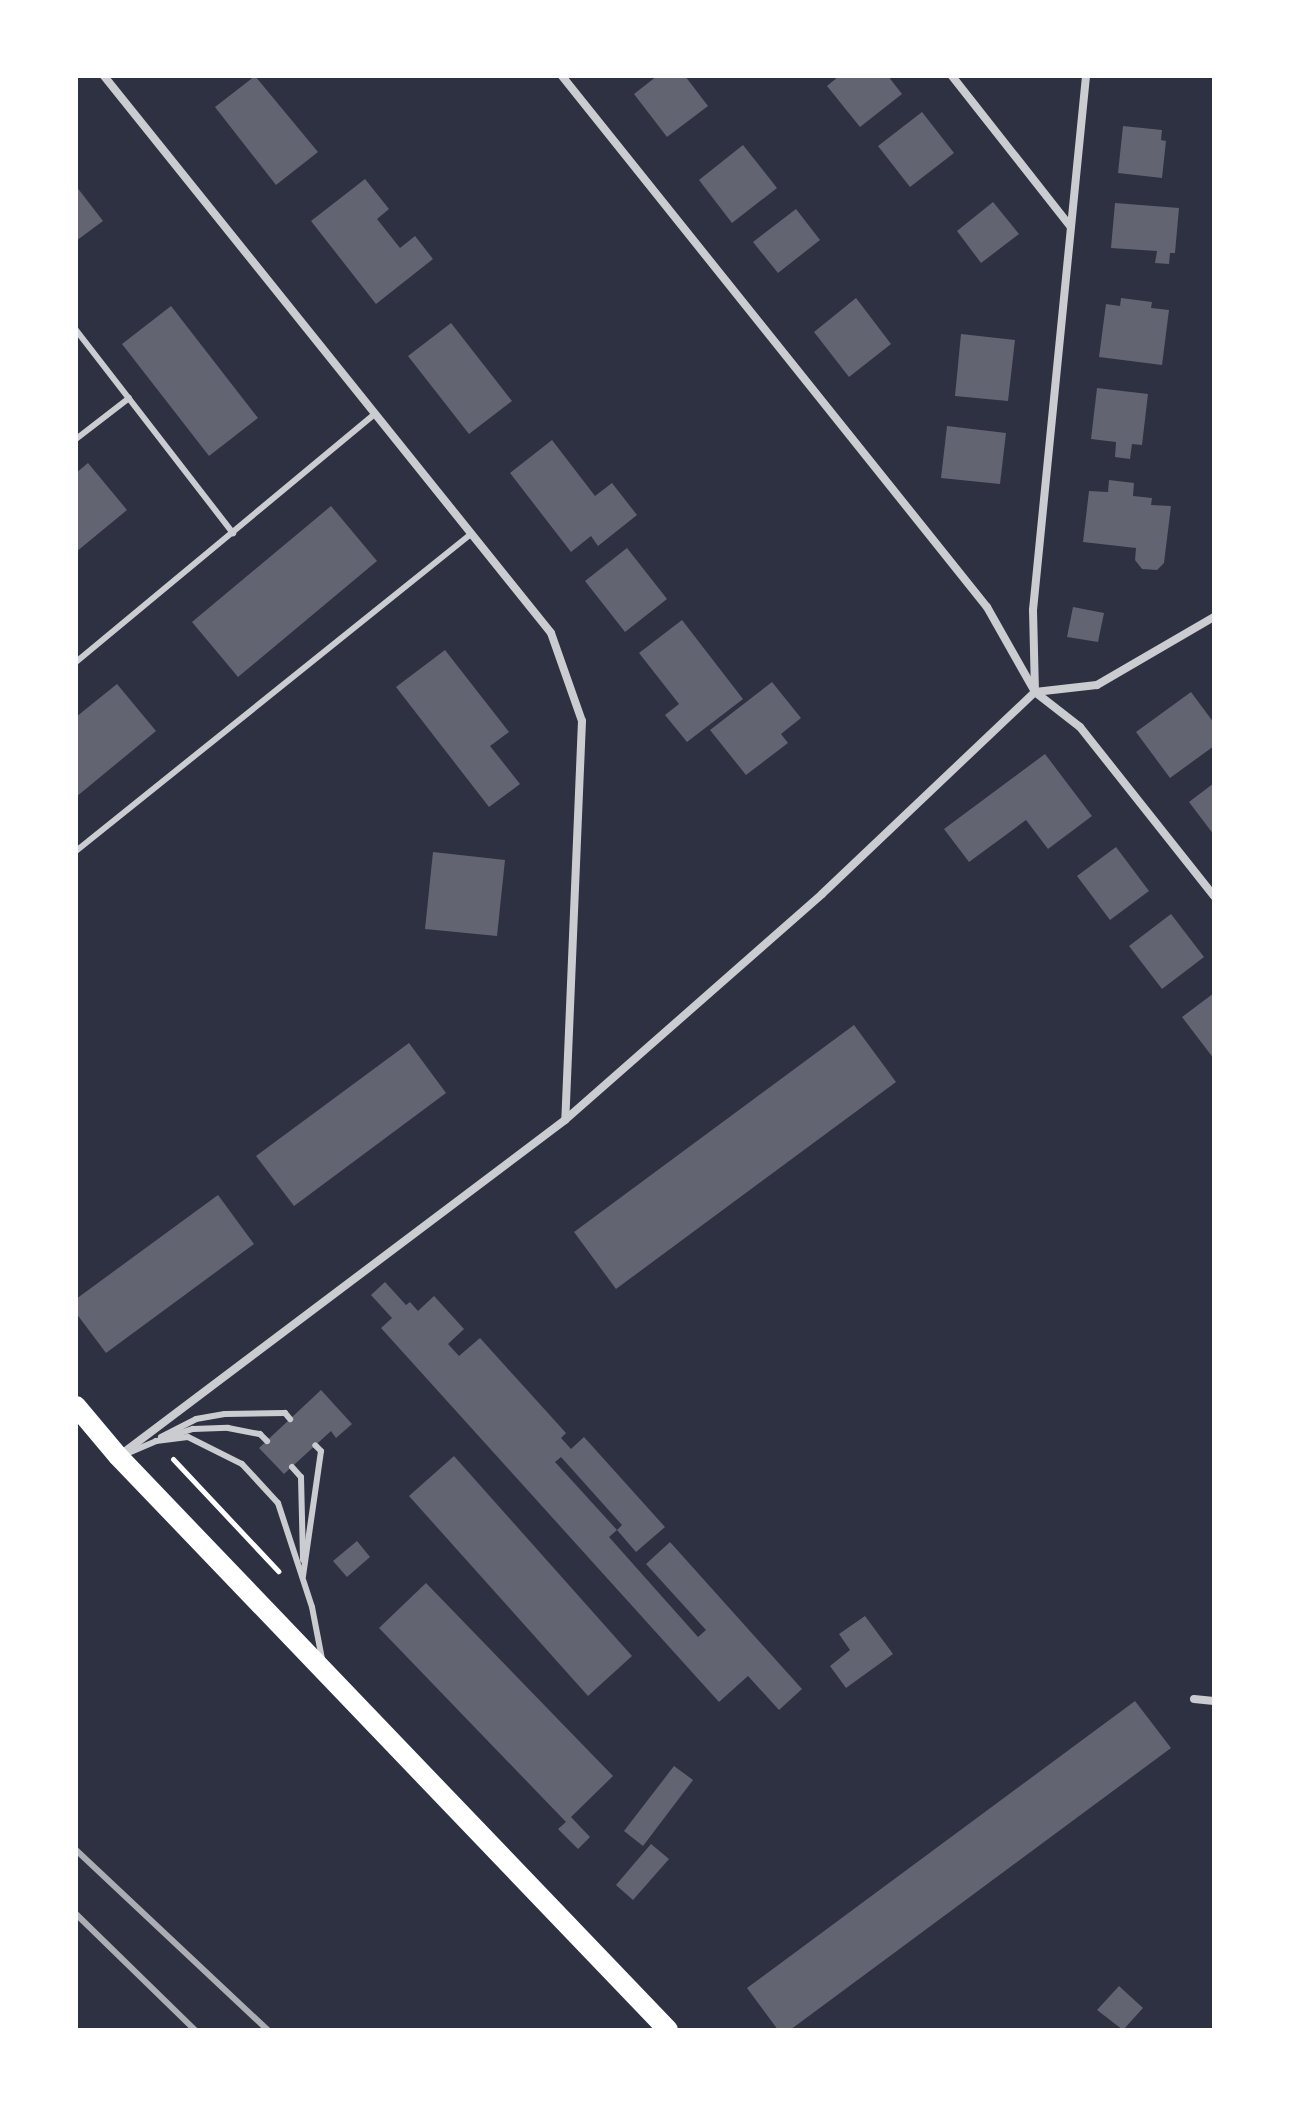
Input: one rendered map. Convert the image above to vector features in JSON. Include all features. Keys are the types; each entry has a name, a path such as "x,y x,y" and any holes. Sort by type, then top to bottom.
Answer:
{"main road":[{"path":"76,1406 118,1456 668,2030"}],"street":[{"path":"104,76 551,633 582,721 565,1120"},
{"path":"562,76 987,607 1035,692 1080,727 1214,896"},
{"path":"952,76 1071,227"},
{"path":"1035,692 1033,610 1086,76"},
{"path":"118,1456 565,1120 822,894 1035,692 1097,685 1214,617"},
{"path":"1194,1699 1214,1701"}],"lane":[{"path":"76,330 233,533"},
{"path":"76,439 129,398"},
{"path":"76,662 375,414"},
{"path":"76,851 471,534"},
{"path":"156,1441 196,1419 225,1414 285,1413 290,1419"},
{"path":"118,1456 193,1429 228,1428 260,1434 267,1441"},
{"path":"156,1441 188,1437 242,1464 278,1503 302,1580 325,1674"},
{"path":"302,1580 321,1451 315,1445"},
{"path":"292,1467 301,1477 302,1580"}],"path":[{"path":"156,1441 280,1574"}],"building":[{"path":"255,76 318,152 276,185 215,107"},
{"path":"657,76 685,76 708,106 667,137 634,94"},
{"path":"839,76 888,76 902,94 860,127 827,86"},
{"path":"922,112 954,153 910,187 878,146"},
{"path":"1123,126 1162,130 1161,140 1166,141 1162,178 1118,173"},
{"path":"743,145 777,188 732,223 699,180"},
{"path":"365,179 389,209 377,219 400,248 415,236 433,259 376,304 311,221"},
{"path":"76,186 103,221 76,241"},
{"path":"993,202 1019,234 981,263 957,231"},
{"path":"1115,203 1179,208 1175,253 1170,253 1169,264 1155,263 1157,251 1111,248"},
{"path":"796,209 820,240 778,273 753,242"},
{"path":"856,298 891,344 849,377 814,332"},
{"path":"1121,298 1152,302 1151,308 1169,310 1162,365 1099,357 1106,304 1120,306"},
{"path":"171,306 258,418 209,456 122,344"},
{"path":"451,323 512,401 469,434 408,356"},
{"path":"961,334 1015,340 1008,401 955,396"},
{"path":"1097,388 1148,394 1142,445 1132,444 1130,459 1115,457 1116,442 1091,439"},
{"path":"947,426 1006,433 1000,484 941,478"},
{"path":"552,440 595,496 612,483 637,515 598,546 591,536 571,552 510,473"},
{"path":"88,463 127,510 76,552 76,473"},
{"path":"1109,480 1134,483 1133,496 1152,498 1151,505 1171,506 1164,563 1157,570 1142,569 1135,560 1136,548 1083,542 1089,491 1108,492"},
{"path":"331,506 377,561 238,677 192,622"},
{"path":"627,548 667,599 625,632 585,581"},
{"path":"1073,607 1104,613 1098,642 1067,637"},
{"path":"682,620 743,699 687,742 665,715 679,704 639,653"},
{"path":"445,650 509,732 490,746 520,784 489,807 396,687"},
{"path":"772,682 801,718 781,734 788,743 746,775 710,730"},
{"path":"117,684 156,731 76,797 76,717"},
{"path":"1191,692 1214,723 1214,746 1170,778 1136,732"},
{"path":"1045,754 1092,816 1048,849 1026,820 969,862 944,829"},
{"path":"1214,783 1214,835 1189,802"},
{"path":"1116,847 1149,891 1110,920 1077,876"},
{"path":"433,852 505,860 497,936 425,929"},
{"path":"1171,914 1204,957 1162,989 1129,946"},
{"path":"1214,993 1214,1059 1182,1017"},
{"path":"854,1025 896,1082 616,1289 574,1232"},
{"path":"409,1043 446,1093 294,1206 256,1156"},
{"path":"218,1195 254,1244 106,1353 76,1313 76,1299"},
{"path":"385,1282 406,1305 410,1302 418,1311 434,1296 464,1329 448,1344 459,1356 480,1338 566,1433 561,1438 571,1449 584,1437 665,1527 636,1552 617,1530 609,1537 698,1637 706,1630 646,1564 670,1542 802,1689 779,1710 748,1676 719,1702 381,1328 392,1318 371,1295","holes":["561,1457 622,1525 617,1530 555,1462"]},
{"path":"321,1390 352,1424 336,1438 331,1431 284,1474 259,1448"},
{"path":"454,1456 632,1656 588,1696 409,1496"},
{"path":"357,1541 370,1557 347,1577 333,1561"},
{"path":"426,1583 613,1776 571,1817 590,1837 578,1849 558,1829 566,1822 379,1628"},
{"path":"865,1616 893,1654 846,1688 830,1666 850,1650 839,1634"},
{"path":"1135,1701 1171,1748 790,2030 778,2030 747,1988"},
{"path":"674,1766 693,1780 643,1846 624,1831"},
{"path":"651,1844 669,1859 633,1900 616,1885"},
{"path":"1119,1986 1143,2008 1123,2030 1097,2010"}],"railway":[{"path":"76,1850 268,2030"},
{"path":"76,1914 195,2030"}]}
